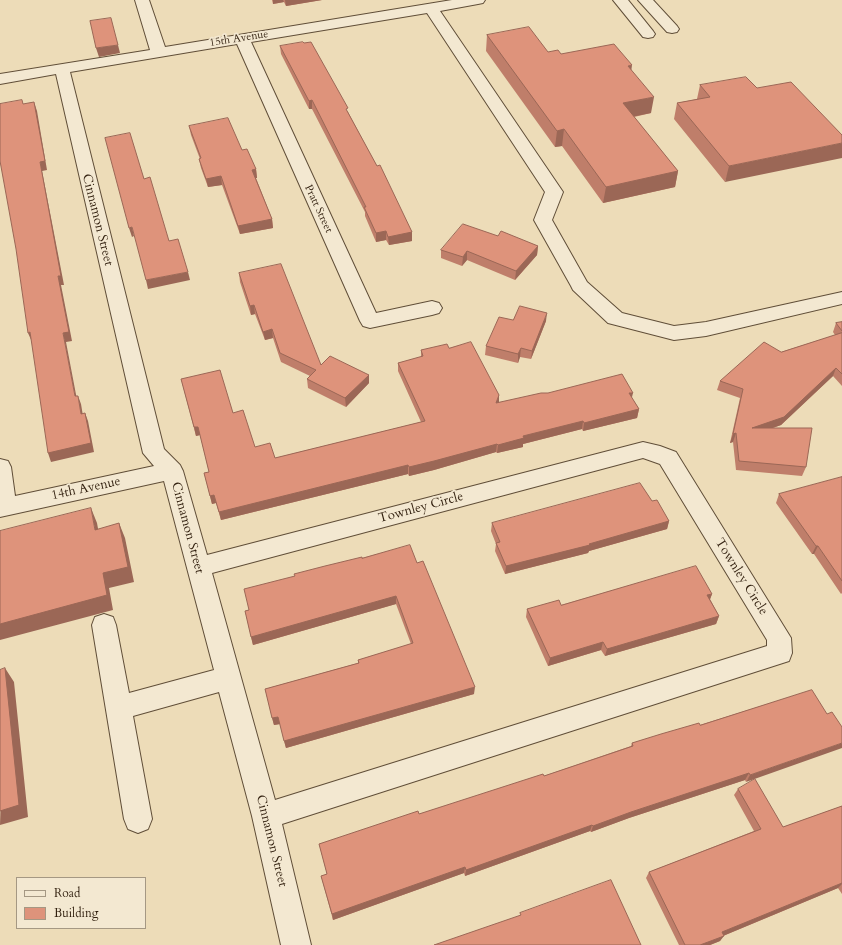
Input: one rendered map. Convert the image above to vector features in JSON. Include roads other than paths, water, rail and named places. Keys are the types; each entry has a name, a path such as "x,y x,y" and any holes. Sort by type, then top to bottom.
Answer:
{"street":[{"path":"142,0 159,53"},
{"name":"15th Avenue","path":"0,79 478,0"},
{"path":"620,0 648,34"},
{"path":"645,0 672,29"},
{"path":"431,8 554,192 543,220 580,286 615,318 674,334 706,329 842,298"},
{"name":"Pratt Street","path":"242,39 370,321 432,308"},
{"name":"Cinnamon Street","path":"62,69 154,453 172,471 266,816 296,945"},
{"name":"Townley Circle","path":"198,567 643,450 660,454 668,458 779,638 780,653 266,816"},
{"path":"0,467 2,507"},
{"name":"14th Avenue","path":"2,507 172,471"},
{"path":"104,624 138,819"},
{"path":"119,708 228,678"}]}
